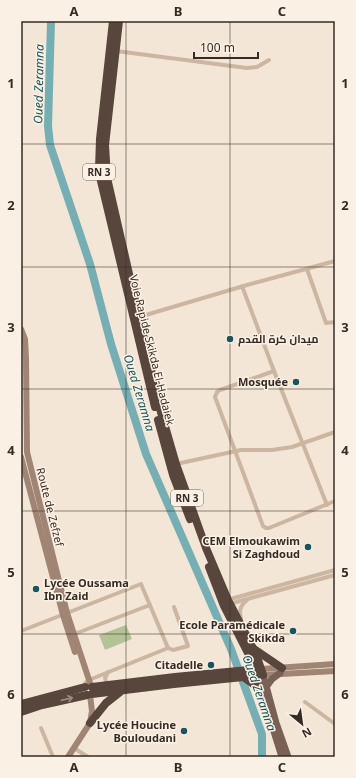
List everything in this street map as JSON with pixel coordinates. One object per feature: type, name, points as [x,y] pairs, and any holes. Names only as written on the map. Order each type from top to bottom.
[{"type":"highway","name":"Voie Rapide Skikda El-Hadaiek","points":[[113,21],[100,139],[99,169],[101,181],[160,409],[176,464],[226,603],[242,625],[259,673]]},
{"type":"highway","name":"Voie Rapide Skikda El-Hadaiek","points":[[119,21],[105,145],[106,178],[136,318],[173,475],[226,603],[250,650]]},
{"type":"highway","points":[[245,674],[250,650],[281,671]]},
{"type":"highway","points":[[22,702],[89,688],[175,677],[259,673]]},
{"type":"highway","points":[[245,674],[263,688]]},
{"type":"highway","points":[[21,712],[89,688],[124,690],[230,675]]},
{"type":"highway","points":[[90,723],[106,703],[124,690]]},
{"type":"main road","name":"Route de Zefzef","points":[[21,329],[25,339],[26,353],[24,450],[65,614]]},
{"type":"main road","name":"Route de Zefzef","points":[[21,457],[65,614],[89,688],[92,711],[90,723]]},
{"type":"main road","points":[[259,673],[335,664]]},
{"type":"main road","points":[[263,688],[281,671],[335,671]]},
{"type":"main road","name":"RN 3","points":[[259,673],[282,757]]},
{"type":"main road","name":"RN 3","points":[[263,688],[288,757]]},
{"type":"main road","points":[[68,757],[90,723]]},
{"type":"street","points":[[116,51],[246,68],[257,67],[269,60]]},
{"type":"street","points":[[136,318],[242,286],[335,261]]},
{"type":"street","points":[[307,269],[326,323],[335,322]]},
{"type":"street","points":[[242,286],[327,505]]},
{"type":"street","points":[[274,371],[220,390],[216,394],[216,399],[263,526],[270,528],[335,501]]},
{"type":"street","points":[[176,464],[236,451],[252,449],[279,449],[303,444],[335,432]]},
{"type":"street","points":[[226,603],[335,570]]},
{"type":"street","points":[[226,603],[248,599],[335,576]]},
{"type":"street","points":[[21,630],[141,584],[168,648]]},
{"type":"street","points":[[242,625],[239,612],[240,607],[248,599]]},
{"type":"street","points":[[72,636],[150,605]]},
{"type":"street","points":[[89,688],[108,672],[168,648],[173,650],[188,646],[174,607]]},
{"type":"street","points":[[108,672],[105,678],[106,682],[110,685]]},
{"type":"street","points":[[305,702],[335,724]]},
{"type":"street","points":[[41,728],[53,757]]},
{"type":"street","points":[[74,748],[88,757]]},
{"type":"green space","points":[[126,625],[132,639],[105,650],[99,635]]},
{"type":"waterway","name":"Oued Zeramna","points":[[51,21],[48,126],[50,145],[90,264],[111,344],[146,454],[231,649],[262,734],[262,757]]},
{"type":"place","name":"ميدان كرة القدم","points":[[230,339]]},
{"type":"place","name":"Mosquée","points":[[296,382]]},
{"type":"place","name":"CEM Elmoukawim Si Zaghdoud","points":[[308,547]]},
{"type":"place","name":"Lycée Oussama Ibn Zaid","points":[[36,589]]},
{"type":"place","name":"Ecole Paramédicale Skikda","points":[[293,631]]},
{"type":"place","name":"Citadelle","points":[[211,665]]},
{"type":"place","name":"Lycée Houcine Bouloudani","points":[[184,731]]}]
